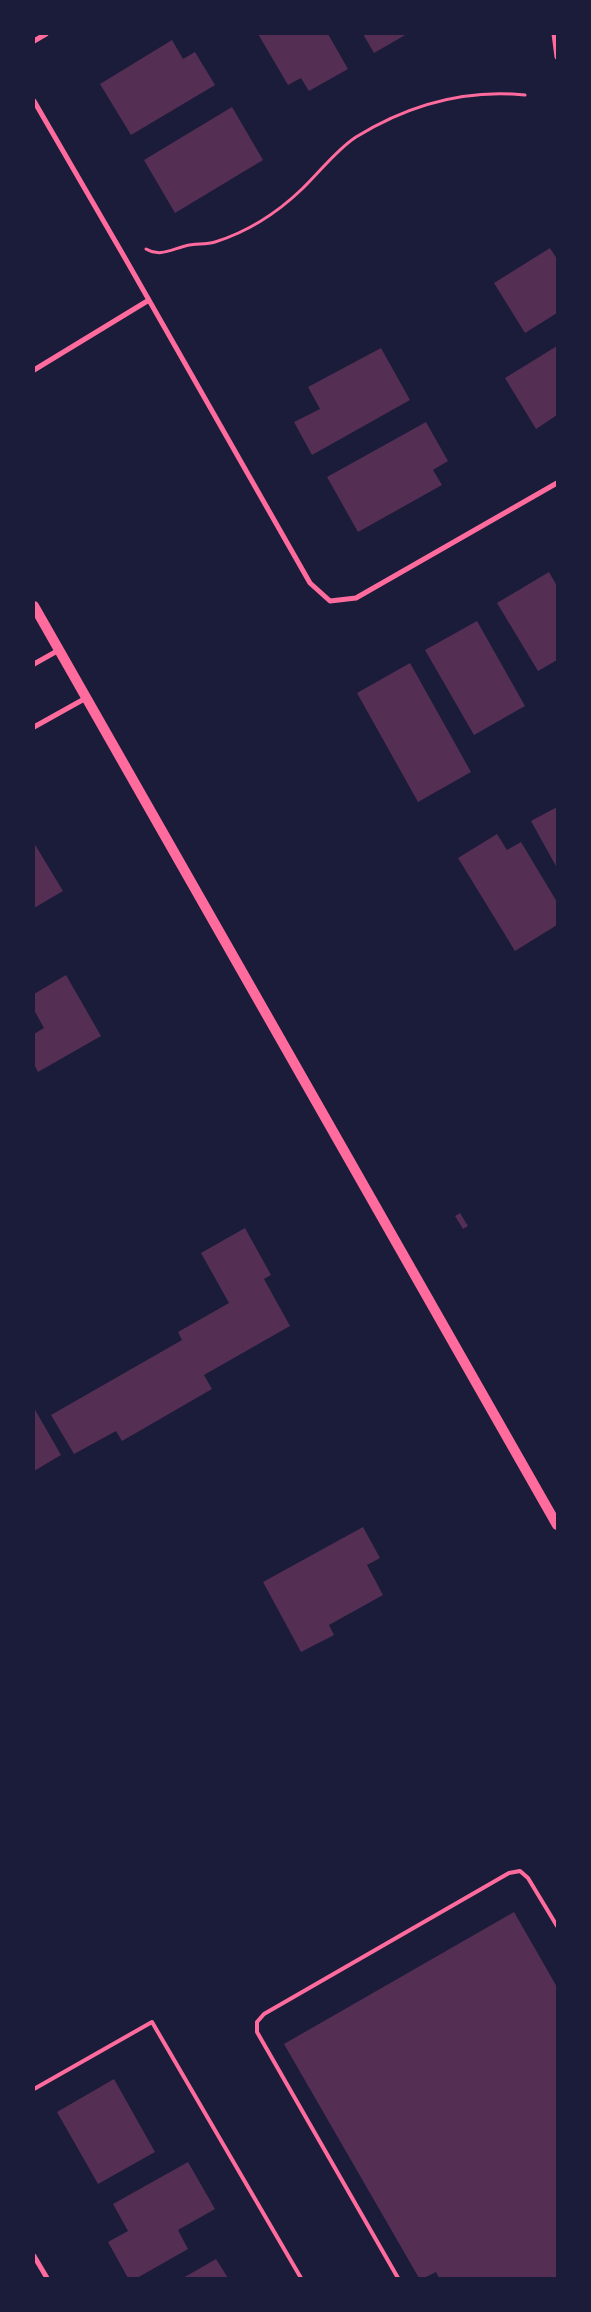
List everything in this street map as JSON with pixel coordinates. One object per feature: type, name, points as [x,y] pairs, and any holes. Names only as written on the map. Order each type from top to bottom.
[{"type":"main road","points":[[34,606],[557,1525]]},
{"type":"street","points":[[34,41],[46,34]]},
{"type":"street","points":[[554,34],[557,57]]},
{"type":"street","points":[[34,101],[150,300],[310,584],[330,601],[356,598],[557,483]]},
{"type":"street","points":[[34,370],[150,300]]},
{"type":"street","points":[[34,664],[59,650]]},
{"type":"street","points":[[34,727],[86,698]]},
{"type":"street","points":[[34,2256],[47,2278]]},
{"type":"lane","points":[[398,2278],[257,2032],[257,2022],[264,2014],[509,1873],[520,1872],[528,1878],[557,1926]]},
{"type":"lane","points":[[34,2089],[152,2022],[301,2278]]},
{"type":"path","points":[[145,248],[154,253],[163,253],[184,246],[212,242],[249,226],[289,202],[355,138],[396,115],[449,97],[500,92],[525,95]]},
{"type":"building","points":[[258,34],[328,34],[348,69],[309,91],[301,78],[288,85]]},
{"type":"building","points":[[363,34],[407,34],[374,53]]},
{"type":"building","points":[[172,40],[183,59],[195,52],[215,85],[131,135],[100,84]]},
{"type":"building","points":[[232,107],[263,160],[175,213],[144,160]]},
{"type":"building","points":[[550,248],[557,259],[557,313],[525,333],[494,283]]},
{"type":"building","points":[[557,346],[557,415],[536,429],[505,378]]},
{"type":"building","points":[[381,348],[410,400],[312,455],[294,422],[320,409],[308,387]]},
{"type":"building","points":[[426,422],[448,461],[433,470],[442,485],[358,532],[327,477]]},
{"type":"building","points":[[549,572],[557,586],[557,660],[538,671],[497,603]]},
{"type":"building","points":[[477,621],[525,706],[474,735],[425,650]]},
{"type":"building","points":[[410,663],[471,772],[418,802],[357,693]]},
{"type":"building","points":[[557,807],[557,868],[531,821]]},
{"type":"building","points":[[497,834],[507,850],[521,842],[557,902],[557,925],[515,951],[458,858]]},
{"type":"building","points":[[34,843],[63,891],[34,908]]},
{"type":"building","points":[[66,975],[101,1036],[38,1072],[34,1064],[34,1034],[44,1028],[34,1010],[34,994]]},
{"type":"building","points":[[460,1213],[468,1226],[463,1229],[455,1216]]},
{"type":"building","points":[[245,1228],[271,1275],[264,1279],[290,1326],[204,1375],[212,1389],[122,1441],[116,1431],[74,1454],[51,1415],[182,1340],[178,1332],[229,1303],[201,1253]]},
{"type":"building","points":[[34,1408],[61,1455],[34,1471]]},
{"type":"building","points":[[363,1527],[380,1558],[367,1565],[383,1595],[329,1625],[334,1635],[301,1652],[263,1582]]},
{"type":"building","points":[[514,1912],[557,1987],[557,2278],[439,2278],[436,2272],[424,2278],[419,2278],[284,2044]]},
{"type":"building","points":[[114,2079],[155,2152],[98,2184],[57,2112]]},
{"type":"building","points":[[188,2162],[215,2209],[178,2230],[188,2249],[137,2278],[128,2278],[108,2242],[128,2231],[113,2204]]},
{"type":"building","points":[[216,2259],[228,2278],[183,2278]]}]
